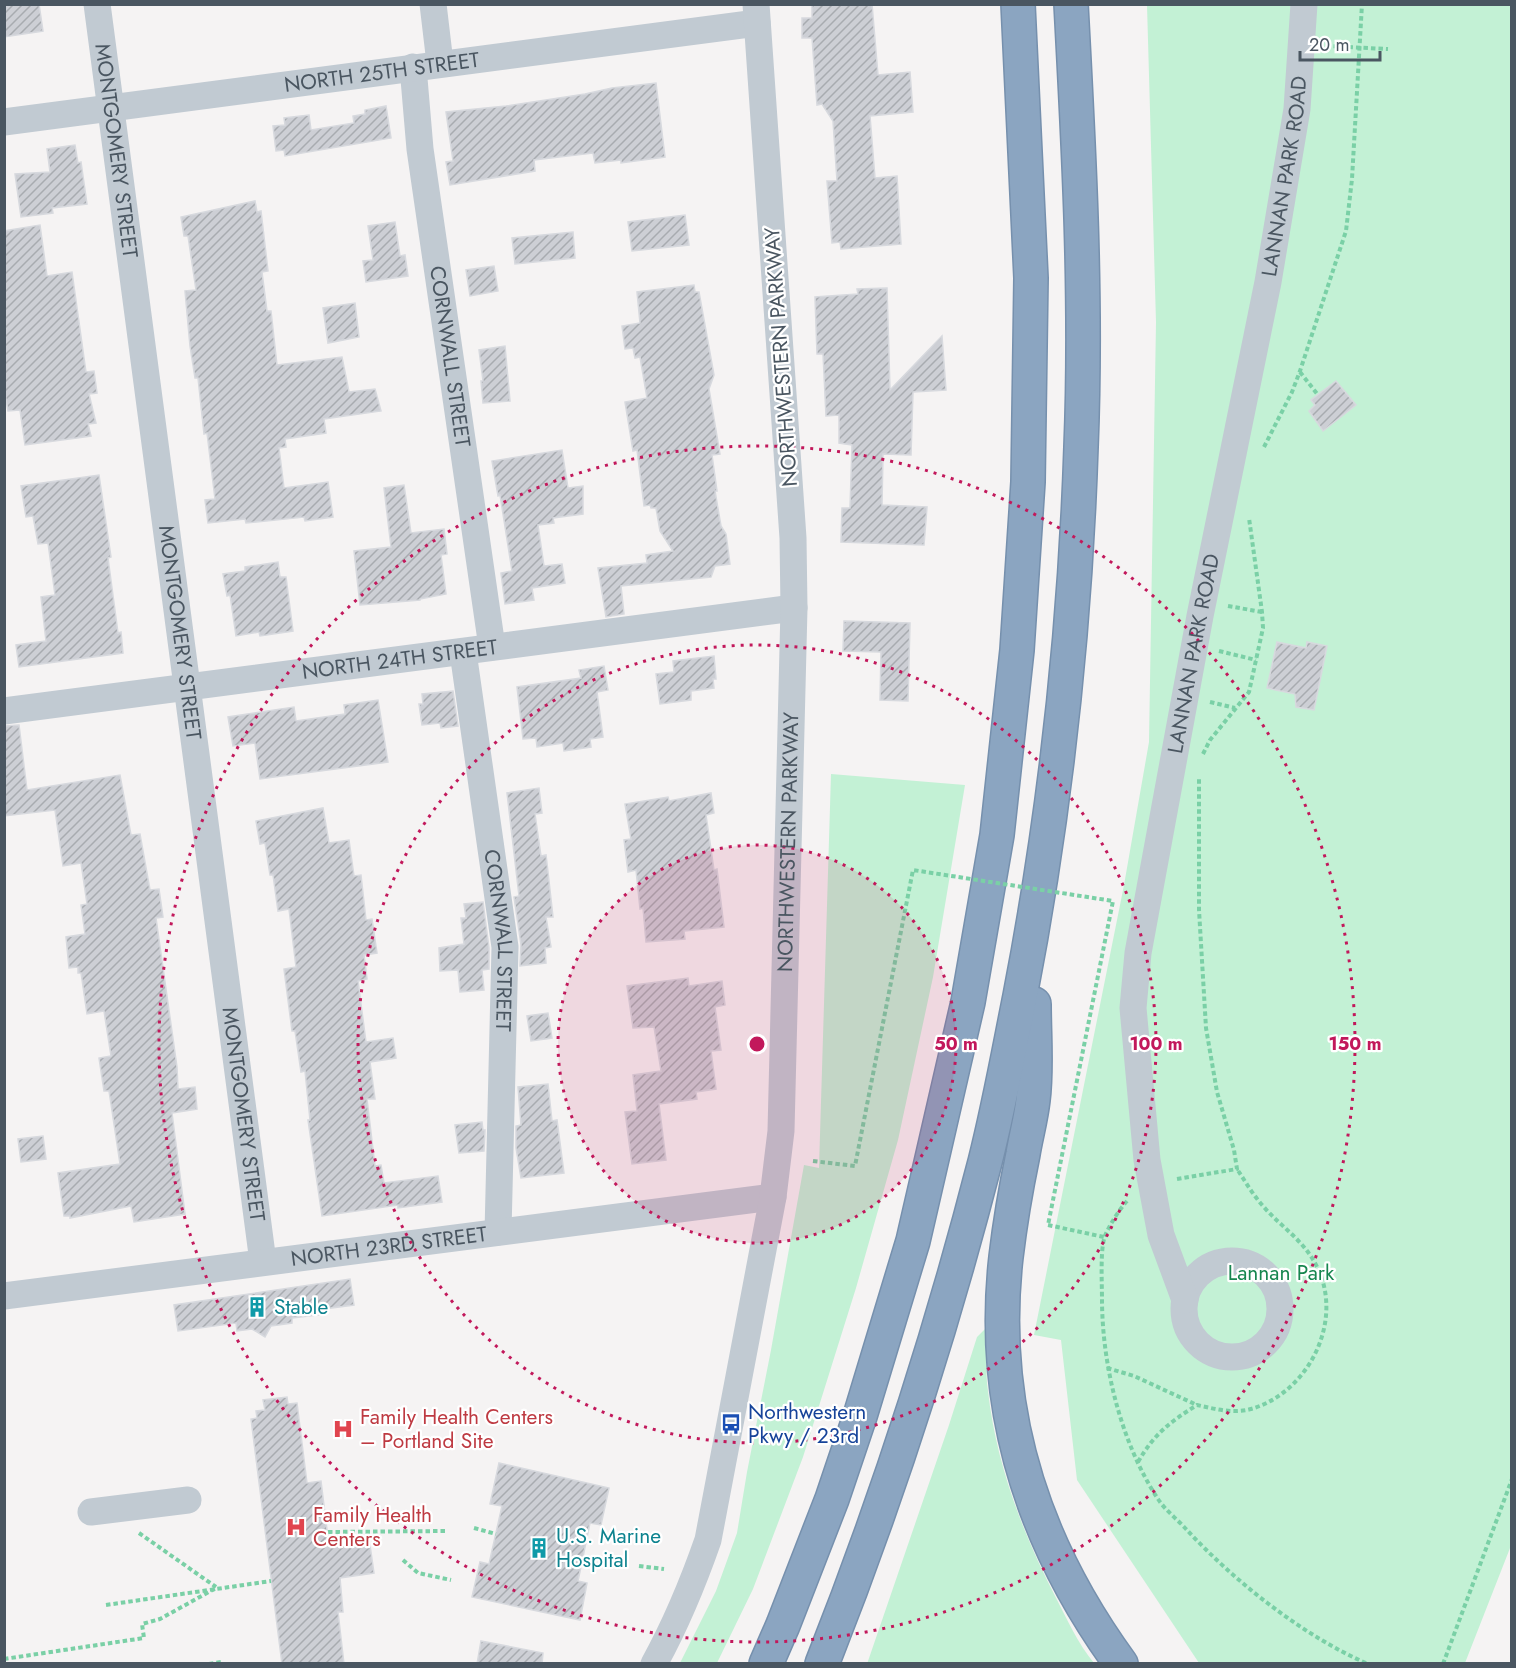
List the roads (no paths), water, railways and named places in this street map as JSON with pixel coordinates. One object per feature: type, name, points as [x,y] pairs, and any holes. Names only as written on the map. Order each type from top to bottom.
[{"type":"highway","points":[[766,1664],[832,1499],[913,1242],[968,1002],[997,835],[1017,650],[1028,482],[1031,278],[1018,4]]},
{"type":"highway","points":[[822,1664],[904,1438],[933,1346],[985,1160],[1034,924],[1055,783],[1066,687],[1082,446],[1082,225],[1071,4]]},
{"type":"highway","points":[[1034,924],[1033,1100],[1015,1194],[1003,1298],[1003,1347],[1008,1396],[1020,1462],[1043,1528],[1076,1595],[1121,1664]]},
{"type":"street","name":"MONTGOMERY STREET","points":[[97,4],[263,1262]]},
{"type":"street","points":[[433,4],[440,63]]},
{"type":"street","name":"LANNAN PARK ROAD","points":[[1185,1300],[1161,1235],[1147,1160],[1133,1008],[1138,953],[1194,645],[1268,282],[1297,110],[1304,4]]},
{"type":"street","name":"NORTH 25TH STREET","points":[[4,122],[413,67],[757,14]]},
{"type":"street","name":"NORTHWESTERN PARKWAY","points":[[654,1664],[674,1629],[693,1586],[708,1540],[773,1197],[781,1131],[794,608],[793,538],[757,14]]},
{"type":"street","name":"CORNWALL STREET","points":[[413,67],[420,149],[492,647]]},
{"type":"street","name":"NORTH 24TH STREET","points":[[4,711],[794,608]]},
{"type":"street","name":"CORNWALL STREET","points":[[464,652],[505,947],[498,1232]]},
{"type":"street","name":"NORTH 23RD STREET","points":[[4,1296],[773,1197]]},
{"type":"street","points":[[99,1511],[188,1500]]},
{"type":"place","name":"Stable","points":[[257,1307]]},
{"type":"place","name":"Northwestern Pkwy / 23rd","points":[[731,1424]]},
{"type":"place","name":"Family Health Centers – Portland Site","points":[[343,1429]]},
{"type":"place","name":"Family Health Centers","points":[[296,1527]]},
{"type":"place","name":"U.S. Marine Hospital","points":[[539,1548]]},
{"type":"park label","name":"Lannan Park","points":[[1281,1273]]}]
